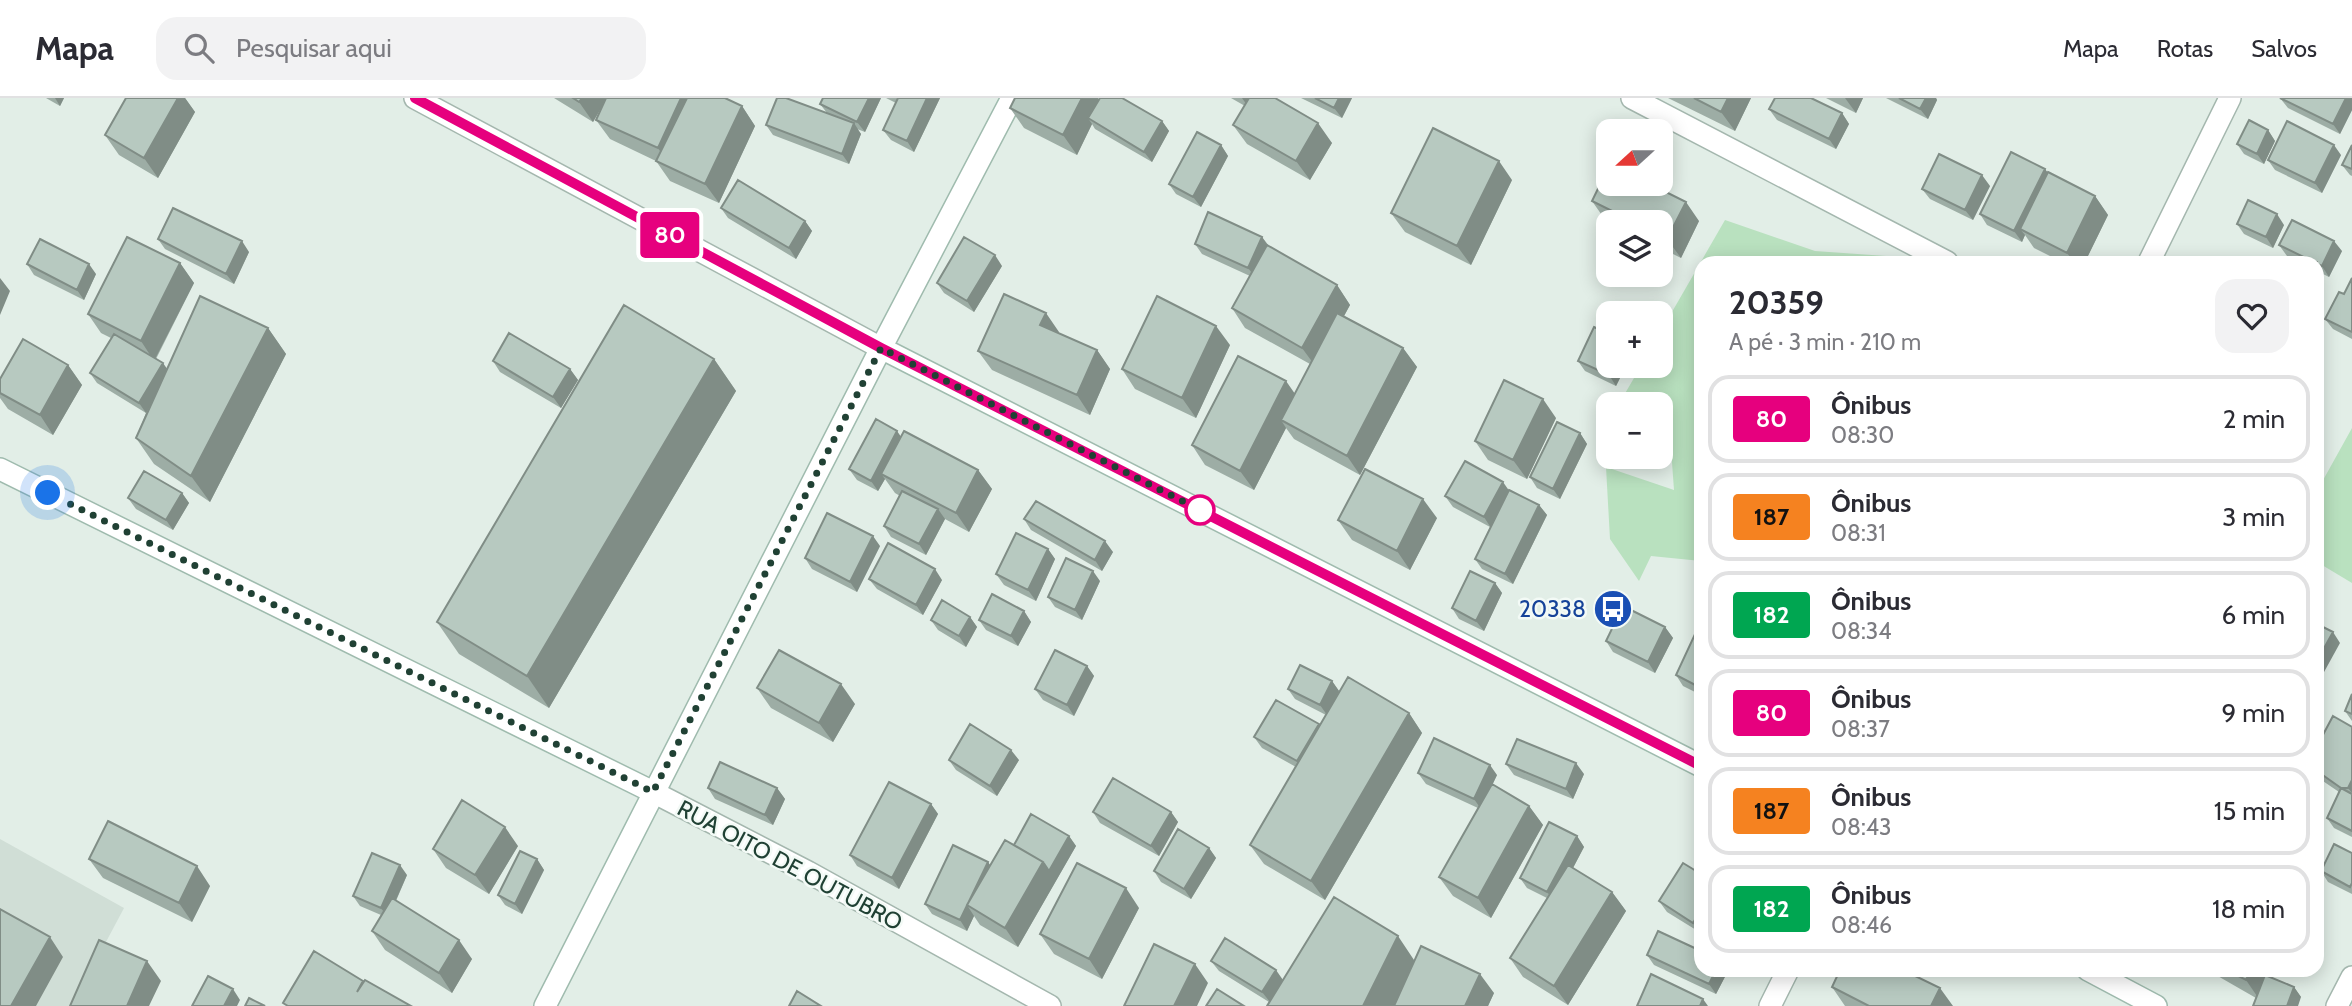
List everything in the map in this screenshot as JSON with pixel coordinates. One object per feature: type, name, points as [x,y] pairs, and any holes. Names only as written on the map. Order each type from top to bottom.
[{"type":"street","points":[[415,98],[881,348],[1694,762]]},
{"type":"street","points":[[545,1006],[881,348],[1012,98]]},
{"type":"street","points":[[1632,98],[1935,256]]},
{"type":"street","points":[[2152,256],[2230,98]]},
{"type":"street","name":"RUA OITO DE OUTUBRO","points":[[0,469],[653,792],[808,872],[1050,1006]]},
{"type":"street","points":[[1770,1006],[1784,977]]},
{"type":"street","points":[[2101,977],[2156,1006]]},
{"type":"street","points":[[2337,1006],[2352,977]]},
{"type":"shaded area","points":[[0,839],[124,908],[72,1006],[0,1006]]},
{"type":"green space","points":[[1725,220],[1815,251],[1886,256],[1704,256]]},
{"type":"green space","points":[[1694,274],[1694,560],[1651,556],[1639,581],[1610,539],[1606,469],[1674,490],[1673,392],[1626,392],[1634,378],[1673,378],[1673,310]]},
{"type":"green space","points":[[2352,428],[2352,583],[2324,566],[2324,478]]},
{"type":"building","points":[[126,98],[178,98],[144,158],[105,135]]},
{"type":"building","points":[[606,98],[681,98],[658,148],[596,120]]},
{"type":"building","points":[[687,98],[725,98],[742,106],[705,184],[656,161]]},
{"type":"building","points":[[777,98],[786,98],[854,123],[842,154],[766,125]]},
{"type":"building","points":[[823,98],[869,98],[857,122],[820,104]]},
{"type":"building","points":[[898,98],[927,98],[907,141],[883,130]]},
{"type":"building","points":[[1015,98],[1082,98],[1063,135],[1010,108]]},
{"type":"building","points":[[1100,98],[1122,98],[1162,121],[1144,152],[1088,118]]},
{"type":"building","points":[[1249,98],[1275,98],[1318,123],[1296,161],[1233,125]]},
{"type":"building","points":[[1315,98],[1339,98],[1334,108]]},
{"type":"building","points":[[1694,98],[1728,98],[1721,112]]},
{"type":"building","points":[[1775,98],[1811,98],[1842,113],[1829,139],[1769,109]]},
{"type":"building","points":[[1899,98],[1926,98],[1920,109]]},
{"type":"building","points":[[2280,98],[2346,98],[2333,124]]},
{"type":"building","points":[[2249,120],[2268,130],[2257,154],[2237,144]]},
{"type":"building","points":[[2287,121],[2334,145],[2315,183],[2268,160]]},
{"type":"building","points":[[1433,128],[1499,161],[1457,246],[1391,213]]},
{"type":"building","points":[[1197,132],[1221,145],[1193,197],[1169,184]]},
{"type":"building","points":[[2352,145],[2352,169],[2342,165]]},
{"type":"building","points":[[2011,152],[2045,169],[2014,231],[1980,214]]},
{"type":"building","points":[[1939,154],[1982,175],[1965,210],[1922,189]]},
{"type":"building","points":[[2048,172],[2095,196],[2067,253],[2020,229]]},
{"type":"building","points":[[738,180],[805,221],[789,248],[721,208]]},
{"type":"building","points":[[1596,193],[1596,196],[1673,196],[1686,202],[1673,227],[1673,210],[1610,210],[1592,201]]},
{"type":"building","points":[[2248,200],[2277,214],[2266,237],[2237,224]]},
{"type":"building","points":[[173,208],[242,241],[226,274],[158,239]]},
{"type":"building","points":[[1208,212],[1262,237],[1248,268],[1195,244]]},
{"type":"building","points":[[2292,220],[2334,241],[2324,262],[2324,256],[2302,256],[2279,245]]},
{"type":"building","points":[[127,237],[180,263],[141,341],[88,314]]},
{"type":"building","points":[[964,237],[995,255],[967,301],[937,283]]},
{"type":"building","points":[[40,239],[89,264],[77,290],[27,264]]},
{"type":"building","points":[[1267,245],[1337,285],[1302,348],[1232,308]]},
{"type":"building","points":[[2352,278],[2352,332],[2325,319],[2339,292],[2344,294]]},
{"type":"building","points":[[1004,294],[1046,313],[1040,325],[1097,350],[1077,395],[978,351]]},
{"type":"building","points":[[200,296],[268,328],[191,476],[136,438]]},
{"type":"building","points":[[1157,296],[1216,326],[1182,398],[1122,369]]},
{"type":"building","points":[[624,305],[714,359],[527,676],[437,622]]},
{"type":"building","points":[[1337,313],[1403,348],[1347,456],[1281,420]]},
{"type":"building","points":[[1594,327],[1596,328],[1596,369],[1578,361]]},
{"type":"building","points":[[509,333],[570,369],[553,397],[493,361]]},
{"type":"building","points":[[114,334],[163,363],[139,403],[90,373]]},
{"type":"building","points":[[23,339],[68,365],[40,415],[0,393],[0,379]]},
{"type":"building","points":[[1238,356],[1286,381],[1240,471],[1192,445]]},
{"type":"building","points":[[1504,380],[1543,399],[1513,460],[1475,441]]},
{"type":"building","points":[[876,419],[897,431],[871,481],[849,469]]},
{"type":"building","points":[[1557,422],[1580,433],[1553,489],[1530,477]]},
{"type":"building","points":[[904,431],[978,470],[956,513],[881,474]]},
{"type":"building","points":[[1465,461],[1503,482],[1484,517],[1445,496]]},
{"type":"building","points":[[1365,469],[1423,499],[1397,551],[1338,520]]},
{"type":"building","points":[[144,471],[182,493],[166,520],[128,498]]},
{"type":"building","points":[[1509,490],[1539,505],[1505,574],[1475,559]]},
{"type":"building","points":[[902,491],[938,509],[919,544],[884,526]]},
{"type":"building","points":[[1036,501],[1105,541],[1095,560],[1024,519]]},
{"type":"building","points":[[827,513],[873,536],[850,582],[805,558]]},
{"type":"building","points":[[1016,533],[1048,549],[1028,590],[996,574]]},
{"type":"building","points":[[888,543],[935,569],[916,605],[869,579]]},
{"type":"building","points":[[1066,558],[1093,571],[1075,610],[1048,597]]},
{"type":"building","points":[[1470,571],[1495,583],[1476,621],[1452,608]]},
{"type":"building","points":[[992,594],[1024,611],[1011,636],[979,620]]},
{"type":"building","points":[[942,600],[970,617],[959,636],[931,620]]},
{"type":"building","points":[[1623,606],[1665,627],[1648,662],[1606,641]]},
{"type":"building","points":[[2324,628],[2333,632],[2324,648]]},
{"type":"building","points":[[1694,636],[1694,684],[1676,675]]},
{"type":"building","points":[[779,650],[841,684],[819,723],[757,688]]},
{"type":"building","points":[[1055,650],[1087,666],[1067,705],[1035,689]]},
{"type":"building","points":[[1300,665],[1332,681],[1320,705],[1288,689]]},
{"type":"building","points":[[1348,677],[1409,713],[1311,881],[1250,845]]},
{"type":"building","points":[[2352,694],[2352,714],[2345,711]]},
{"type":"building","points":[[1276,700],[1319,724],[1297,761],[1254,737]]},
{"type":"building","points":[[2333,716],[2352,727],[2352,780],[2348,788],[2341,788],[2324,776],[2324,733]]},
{"type":"building","points":[[970,724],[1011,750],[990,786],[949,760]]},
{"type":"building","points":[[1434,738],[1490,765],[1474,799],[1418,773]]},
{"type":"building","points":[[1517,739],[1576,763],[1566,789],[1506,764]]},
{"type":"building","points":[[720,762],[777,788],[765,815],[708,788]]},
{"type":"building","points":[[1113,778],[1171,812],[1151,846],[1093,812]]},
{"type":"building","points":[[889,782],[931,804],[892,878],[850,855]]},
{"type":"building","points":[[1492,784],[1529,806],[1478,898],[1439,877]]},
{"type":"building","points":[[2341,788],[2352,794],[2352,831],[2327,818]]},
{"type":"building","points":[[462,800],[505,827],[475,875],[433,849]]},
{"type":"building","points":[[1031,814],[1069,836],[1049,871],[1043,862],[1014,845]]},
{"type":"building","points":[[108,821],[197,866],[179,903],[89,859]]},
{"type":"building","points":[[1549,822],[1577,836],[1547,892],[1520,878]]},
{"type":"building","points":[[1178,829],[1209,848],[1184,889],[1154,871]]},
{"type":"building","points":[[1005,840],[1043,862],[1005,928],[967,905]]},
{"type":"building","points":[[2334,844],[2352,853],[2350,887],[2324,873],[2324,865]]},
{"type":"building","points":[[953,845],[988,862],[960,920],[925,904]]},
{"type":"building","points":[[520,851],[537,859],[515,904],[498,895]]},
{"type":"building","points":[[372,853],[400,865],[381,908],[353,896]]},
{"type":"building","points":[[1077,863],[1126,888],[1089,959],[1040,934]]},
{"type":"building","points":[[1683,863],[1694,870],[1693,923],[1659,901]]},
{"type":"building","points":[[1568,865],[1612,892],[1554,986],[1510,958]]},
{"type":"building","points":[[1334,897],[1398,936],[1363,1006],[1267,1006]]},
{"type":"building","points":[[392,898],[459,940],[439,973],[372,931]]},
{"type":"building","points":[[0,909],[50,937],[11,1006],[0,1006]]},
{"type":"building","points":[[1658,931],[1694,948],[1694,977],[1647,955]]},
{"type":"building","points":[[1225,938],[1276,970],[1262,992],[1211,961]]},
{"type":"building","points":[[99,940],[147,961],[127,1006],[70,1006]]},
{"type":"building","points":[[1154,944],[1195,964],[1174,1006],[1124,1006]]},
{"type":"building","points":[[1421,946],[1480,974],[1465,1006],[1394,1006]]},
{"type":"building","points":[[314,951],[363,981],[357,992],[365,980],[411,1006],[288,1006],[283,1003]]},
{"type":"building","points":[[1651,974],[1703,999],[1700,1006],[1637,1006]]},
{"type":"building","points":[[208,976],[233,989],[224,1006],[192,1006]]},
{"type":"building","points":[[1694,977],[1712,977],[1709,984]]},
{"type":"building","points":[[1837,977],[1917,977],[1940,988],[1931,1006],[1869,1006],[1832,987]]},
{"type":"building","points":[[2264,977],[2294,987],[2287,1006],[2253,1006]]},
{"type":"building","points":[[1217,989],[1244,1006],[1206,1006]]},
{"type":"building","points":[[797,991],[821,1006],[789,1006]]},
{"type":"building","points":[[249,998],[265,1006],[245,1006]]},
{"type":"bus line","name":"80","points":[[415,98],[881,348],[1694,762]]},
{"type":"place","name":"20338","points":[[1613,609]]},
{"type":"route","points":[[48,493],[653,792],[881,348],[1204,512],[1200,510]]}]
